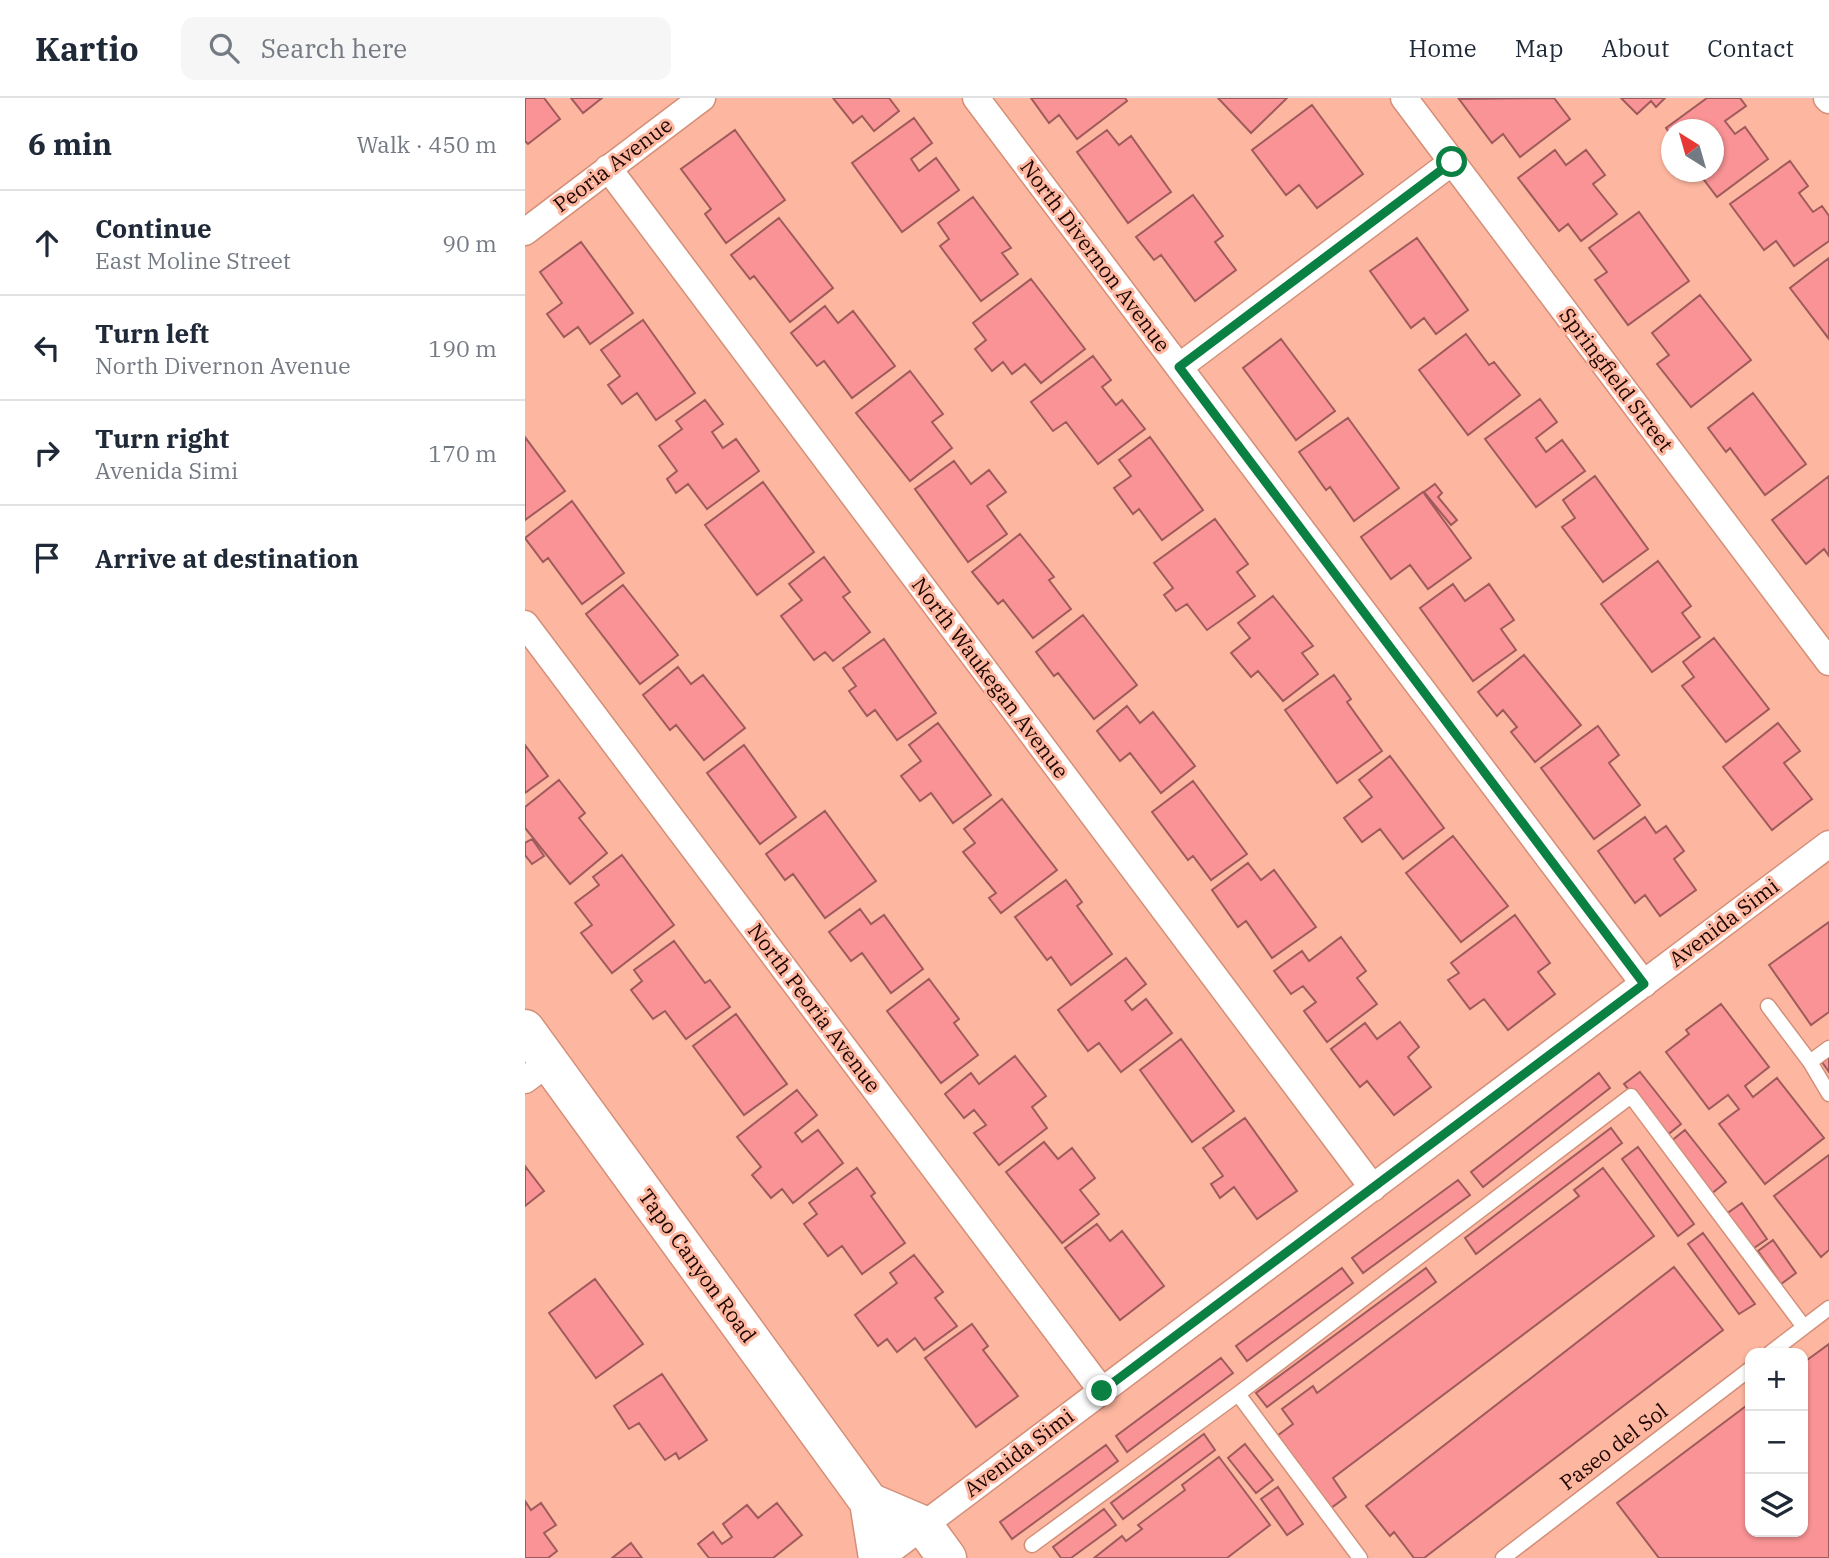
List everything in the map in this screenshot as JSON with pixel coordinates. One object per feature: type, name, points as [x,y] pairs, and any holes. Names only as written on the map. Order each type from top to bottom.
[{"type":"main road","name":"Tapo Canyon Road","points":[[525,1029],[537,1071],[869,1502],[879,1558]]},
{"type":"main road","points":[[869,1502],[923,1525],[947,1558]]},
{"type":"street","name":"Peoria Avenue","points":[[525,232],[702,98]]},
{"type":"street","name":"North Divernon Avenue","points":[[977,98],[1644,984]]},
{"type":"street","name":"Springfield Street","points":[[1404,98],[1829,662]]},
{"type":"street","points":[[1179,367],[1452,162]]},
{"type":"street","name":"North Waukegan Avenue","points":[[608,169],[1373,1188]]},
{"type":"street","name":"North Peoria Avenue","points":[[525,624],[1102,1391]]},
{"type":"street","name":"Avenida Simi","points":[[879,1558],[1829,844]]},
{"type":"lane","points":[[1768,1006],[1810,1062],[1829,1094]]},
{"type":"lane","points":[[1810,1062],[1829,1048]]},
{"type":"lane","points":[[1032,1545],[1238,1394],[1631,1096],[1804,1327]]},
{"type":"lane","points":[[1777,1348],[1829,1308]]},
{"type":"lane","name":"Paseo del Sol","points":[[1503,1558],[1745,1373]]},
{"type":"lane","points":[[1238,1394],[1360,1558]]},
{"type":"building","points":[[525,98],[544,98],[560,119],[528,144],[525,141]]},
{"type":"building","points":[[571,98],[602,98],[583,113]]},
{"type":"building","points":[[833,98],[889,98],[899,111],[874,131],[862,116],[853,123]]},
{"type":"building","points":[[1031,98],[1125,98],[1127,101],[1077,139],[1059,115],[1049,123]]},
{"type":"building","points":[[1218,98],[1287,98],[1251,133]]},
{"type":"building","points":[[1554,98],[1570,119],[1520,157],[1503,134],[1492,143],[1459,99]]},
{"type":"building","points":[[1621,98],[1665,98],[1656,107],[1651,101],[1637,114]]},
{"type":"building","points":[[1707,98],[1740,98],[1746,106],[1725,121],[1735,134],[1745,127],[1768,159],[1717,197],[1706,182],[1724,182],[1724,119],[1678,119]]},
{"type":"building","points":[[1312,105],[1363,174],[1317,208],[1299,185],[1286,195],[1252,150]]},
{"type":"building","points":[[914,118],[932,143],[911,159],[919,171],[936,158],[959,190],[902,232],[852,163]]},
{"type":"building","points":[[735,130],[785,200],[726,243],[705,214],[711,209],[681,169]]},
{"type":"building","points":[[1107,130],[1119,145],[1131,136],[1171,192],[1128,223],[1077,152]]},
{"type":"building","points":[[1555,150],[1566,165],[1586,150],[1605,175],[1593,184],[1617,214],[1581,241],[1568,224],[1559,231],[1518,178]]},
{"type":"building","points":[[1790,161],[1808,186],[1799,193],[1813,212],[1822,206],[1829,216],[1829,241],[1794,266],[1776,241],[1764,250],[1730,204]]},
{"type":"building","points":[[1193,195],[1223,236],[1215,242],[1236,270],[1195,301],[1161,255],[1154,260],[1136,237]]},
{"type":"building","points":[[973,197],[1011,248],[1002,253],[1018,274],[981,301],[940,246],[949,239],[938,223]]},
{"type":"building","points":[[1639,212],[1689,281],[1628,325],[1595,280],[1607,272],[1589,248]]},
{"type":"building","points":[[779,218],[833,288],[790,322],[754,276],[750,279],[731,255]]},
{"type":"building","points":[[1417,238],[1468,310],[1436,334],[1424,318],[1411,328],[1370,271]]},
{"type":"building","points":[[581,242],[633,313],[590,344],[578,327],[564,337],[547,314],[562,303],[540,272]]},
{"type":"building","points":[[1829,258],[1829,339],[1790,288]]},
{"type":"building","points":[[1031,279],[1085,349],[1041,383],[1025,364],[1012,374],[1003,362],[992,371],[975,349],[986,340],[973,323]]},
{"type":"building","points":[[1700,295],[1751,360],[1691,407],[1657,364],[1669,355],[1652,333]]},
{"type":"building","points":[[825,306],[838,323],[853,311],[895,366],[852,398],[824,361],[817,366],[791,333]]},
{"type":"building","points":[[643,320],[695,393],[656,420],[637,393],[622,404],[608,385],[620,376],[601,350]]},
{"type":"building","points":[[1466,334],[1489,365],[1494,362],[1520,395],[1468,435],[1419,370]]},
{"type":"building","points":[[1281,339],[1335,411],[1296,440],[1243,368]]},
{"type":"building","points":[[1093,356],[1111,380],[1102,387],[1116,405],[1122,400],[1145,429],[1098,464],[1066,422],[1053,431],[1031,402]]},
{"type":"building","points":[[910,371],[943,414],[932,422],[952,448],[910,481],[856,413]]},
{"type":"building","points":[[1753,393],[1806,464],[1765,495],[1730,448],[1726,452],[1708,428]]},
{"type":"building","points":[[1540,399],[1557,422],[1536,438],[1546,452],[1562,440],[1585,471],[1536,507],[1485,439]]},
{"type":"building","points":[[705,400],[723,424],[712,432],[723,448],[736,439],[759,471],[707,509],[688,484],[676,493],[667,479],[677,471],[659,446],[682,429],[676,421]]},
{"type":"building","points":[[1348,418],[1399,488],[1354,521],[1330,487],[1326,490],[1299,452]]},
{"type":"building","points":[[525,437],[565,491],[525,520]]},
{"type":"building","points":[[1150,437],[1203,510],[1162,540],[1139,509],[1133,514],[1114,488],[1131,476],[1119,460]]},
{"type":"building","points":[[954,461],[971,484],[989,470],[1006,492],[987,506],[1007,534],[968,562],[915,489]]},
{"type":"building","points":[[1595,476],[1648,549],[1603,582],[1562,527],[1575,518],[1563,500]]},
{"type":"building","points":[[1829,476],[1829,556],[1824,549],[1806,564],[1772,520]]},
{"type":"building","points":[[763,482],[814,552],[757,595],[705,525]]},
{"type":"building","points":[[1435,484],[1442,493],[1438,497],[1457,520],[1451,525],[1424,492]]},
{"type":"building","points":[[1423,492],[1471,558],[1428,589],[1410,565],[1391,579],[1361,537]]},
{"type":"building","points":[[572,501],[624,573],[582,604],[548,558],[543,562],[525,538]]},
{"type":"building","points":[[1215,519],[1248,564],[1237,572],[1255,596],[1207,630],[1187,604],[1176,611],[1164,595],[1173,588],[1154,563]]},
{"type":"building","points":[[1020,534],[1054,577],[1049,580],[1071,609],[1033,638],[1003,600],[998,604],[972,572]]},
{"type":"building","points":[[824,557],[850,592],[843,597],[870,632],[833,661],[825,652],[814,660],[781,616],[802,600],[789,584]]},
{"type":"building","points":[[1658,561],[1691,606],[1682,613],[1700,637],[1652,672],[1601,604]]},
{"type":"building","points":[[1453,584],[1465,601],[1489,584],[1514,620],[1501,629],[1516,650],[1473,681],[1420,608]]},
{"type":"building","points":[[623,585],[678,655],[640,684],[586,614]]},
{"type":"building","points":[[1273,596],[1313,646],[1302,653],[1318,674],[1283,701],[1258,671],[1251,677],[1231,653],[1250,638],[1238,623]]},
{"type":"building","points":[[1083,615],[1137,685],[1094,719],[1058,673],[1054,676],[1036,652]]},
{"type":"building","points":[[1714,638],[1769,709],[1726,742],[1682,686],[1694,677],[1683,662]]},
{"type":"building","points":[[884,639],[936,713],[897,740],[875,710],[867,716],[849,691],[856,686],[843,668]]},
{"type":"building","points":[[1524,655],[1581,725],[1535,762],[1511,732],[1517,727],[1503,710],[1497,716],[1478,692]]},
{"type":"building","points":[[678,667],[691,684],[703,675],[745,728],[704,760],[676,725],[670,730],[643,695]]},
{"type":"building","points":[[1334,675],[1351,699],[1347,702],[1382,751],[1337,783],[1285,710]]},
{"type":"building","points":[[1127,706],[1140,723],[1153,712],[1195,766],[1161,793],[1130,753],[1120,761],[1097,731]]},
{"type":"building","points":[[938,723],[991,795],[953,823],[931,793],[920,801],[901,776],[921,761],[909,745]]},
{"type":"building","points":[[1778,723],[1800,751],[1784,763],[1812,799],[1772,830],[1723,767]]},
{"type":"building","points":[[1598,726],[1619,755],[1609,763],[1640,805],[1594,839],[1541,768]]},
{"type":"building","points":[[525,745],[548,776],[525,793]]},
{"type":"building","points":[[744,745],[796,817],[760,844],[707,773]]},
{"type":"building","points":[[1390,756],[1444,828],[1403,859],[1380,829],[1362,842],[1344,818],[1372,797],[1359,780]]},
{"type":"building","points":[[559,780],[585,813],[579,818],[607,853],[570,884],[525,828],[525,807]]},
{"type":"building","points":[[1193,781],[1247,854],[1211,880],[1193,856],[1188,860],[1152,812]]},
{"type":"building","points":[[1002,799],[1057,870],[1001,913],[989,898],[996,893],[963,852],[975,843],[964,829]]},
{"type":"building","points":[[825,811],[876,881],[825,918],[793,874],[785,880],[766,854]]},
{"type":"building","points":[[1645,817],[1656,833],[1666,826],[1684,851],[1674,859],[1696,890],[1660,916],[1645,895],[1635,903],[1598,851]]},
{"type":"building","points":[[1453,836],[1508,906],[1461,942],[1406,873]]},
{"type":"building","points":[[532,839],[544,856],[532,864],[525,855],[525,843]]},
{"type":"building","points":[[622,855],[674,925],[612,973],[581,933],[592,925],[575,903],[599,885],[593,877]]},
{"type":"building","points":[[1248,863],[1261,880],[1274,870],[1316,927],[1272,958],[1246,921],[1238,927],[1212,890]]},
{"type":"building","points":[[1066,880],[1082,902],[1077,906],[1112,954],[1071,985],[1051,957],[1047,960],[1015,917]]},
{"type":"building","points":[[860,909],[871,924],[884,915],[923,969],[891,993],[862,953],[851,961],[829,932]]},
{"type":"building","points":[[1515,915],[1550,963],[1538,972],[1555,994],[1508,1030],[1484,999],[1470,1009],[1448,980],[1459,973],[1451,963]]},
{"type":"building","points":[[1829,922],[1829,1012],[1811,1025],[1769,965]]},
{"type":"building","points":[[1341,937],[1366,971],[1357,978],[1377,1004],[1327,1042],[1304,1011],[1316,1002],[1303,986],[1291,994],[1274,971],[1302,951],[1309,961]]},
{"type":"building","points":[[674,941],[705,983],[710,980],[730,1007],[686,1039],[665,1011],[653,1019],[631,990],[642,981],[634,970]]},
{"type":"building","points":[[1126,958],[1146,984],[1125,1001],[1132,1010],[1146,999],[1172,1033],[1121,1072],[1099,1043],[1088,1051],[1058,1010]]},
{"type":"building","points":[[929,979],[959,1019],[954,1023],[978,1055],[941,1083],[887,1011]]},
{"type":"building","points":[[1721,1004],[1769,1067],[1745,1086],[1753,1097],[1777,1078],[1824,1138],[1765,1184],[1719,1124],[1739,1109],[1728,1095],[1709,1109],[1666,1052],[1689,1034],[1686,1030]]},
{"type":"building","points":[[736,1014],[787,1084],[744,1115],[693,1046]]},
{"type":"building","points":[[1400,1022],[1419,1047],[1408,1057],[1431,1087],[1394,1115],[1367,1081],[1360,1087],[1331,1049],[1365,1023],[1377,1039]]},
{"type":"building","points":[[1181,1039],[1234,1111],[1192,1142],[1140,1070]]},
{"type":"building","points":[[1015,1056],[1046,1096],[1032,1107],[1047,1128],[999,1165],[974,1133],[986,1125],[974,1110],[964,1118],[945,1094],[971,1073],[979,1084]]},
{"type":"building","points":[[1829,1056],[1829,1072],[1822,1062]]},
{"type":"building","points":[[1640,1072],[1681,1124],[1666,1136],[1624,1084]]},
{"type":"building","points":[[1599,1073],[1610,1088],[1483,1187],[1471,1172]]},
{"type":"building","points":[[797,1090],[817,1115],[795,1133],[802,1142],[818,1130],[843,1163],[793,1203],[782,1189],[771,1198],[752,1175],[761,1167],[737,1137]]},
{"type":"building","points":[[1245,1118],[1297,1191],[1257,1219],[1234,1187],[1220,1198],[1211,1184],[1223,1176],[1203,1148]]},
{"type":"building","points":[[1611,1128],[1622,1143],[1476,1254],[1465,1238]]},
{"type":"building","points":[[1685,1130],[1726,1182],[1711,1194],[1670,1142]]},
{"type":"building","points":[[1044,1142],[1058,1159],[1072,1148],[1095,1178],[1080,1190],[1099,1214],[1062,1243],[1006,1172]]},
{"type":"building","points":[[1638,1147],[1694,1224],[1678,1236],[1622,1159]]},
{"type":"building","points":[[1829,1155],[1829,1250],[1821,1257],[1774,1196]]},
{"type":"building","points":[[525,1166],[544,1191],[525,1206]]},
{"type":"building","points":[[857,1168],[875,1193],[871,1196],[905,1243],[862,1274],[842,1246],[828,1256],[804,1224],[817,1214],[809,1203]]},
{"type":"building","points":[[1603,1168],[1654,1236],[1333,1478],[1346,1497],[1331,1508],[1277,1436],[1293,1424],[1282,1409],[1313,1386],[1317,1393],[1579,1196],[1574,1190]]},
{"type":"building","points":[[1458,1180],[1470,1195],[1363,1273],[1352,1258]]},
{"type":"building","points":[[1742,1203],[1767,1239],[1751,1250],[1726,1214]]},
{"type":"building","points":[[1097,1224],[1110,1241],[1122,1231],[1164,1286],[1120,1320],[1065,1248]]},
{"type":"building","points":[[1703,1233],[1755,1304],[1739,1314],[1688,1244]]},
{"type":"building","points":[[1773,1240],[1796,1273],[1781,1284],[1758,1251]]},
{"type":"building","points":[[914,1255],[943,1292],[935,1298],[957,1326],[924,1350],[915,1338],[897,1352],[887,1339],[878,1346],[855,1315],[897,1283],[890,1273]]},
{"type":"building","points":[[1674,1267],[1723,1330],[1424,1558],[1414,1558],[1394,1532],[1390,1536],[1366,1506]]},
{"type":"building","points":[[1342,1268],[1353,1283],[1247,1361],[1236,1346]]},
{"type":"building","points":[[1426,1268],[1436,1282],[1267,1407],[1256,1393]]},
{"type":"building","points":[[595,1279],[643,1344],[596,1378],[549,1313]]},
{"type":"building","points":[[972,1324],[988,1346],[983,1350],[1018,1396],[976,1427],[925,1358]]},
{"type":"building","points":[[1829,1344],[1829,1558],[1659,1558],[1617,1503],[1745,1407],[1745,1537],[1808,1537],[1808,1359]]},
{"type":"building","points":[[1221,1358],[1233,1373],[1127,1452],[1116,1436]]},
{"type":"building","points":[[662,1374],[707,1440],[679,1459],[676,1453],[665,1460],[639,1423],[629,1429],[614,1406]]},
{"type":"building","points":[[1204,1434],[1215,1450],[1123,1519],[1111,1503]]},
{"type":"building","points":[[1245,1444],[1273,1480],[1256,1493],[1228,1458]]},
{"type":"building","points":[[1106,1445],[1118,1461],[1012,1539],[1000,1522]]},
{"type":"building","points":[[1219,1457],[1270,1525],[1227,1558],[1094,1558],[1122,1536],[1126,1541],[1142,1529],[1138,1525],[1185,1490],[1182,1485]]},
{"type":"building","points":[[1278,1487],[1303,1524],[1287,1535],[1261,1499]]},
{"type":"building","points":[[525,1501],[531,1510],[541,1503],[556,1525],[544,1533],[557,1551],[548,1558],[525,1558]]},
{"type":"building","points":[[777,1503],[802,1535],[773,1558],[709,1558],[698,1544],[713,1532],[722,1544],[732,1537],[723,1524],[747,1505],[758,1518]]},
{"type":"building","points":[[1104,1509],[1116,1525],[1071,1558],[1061,1558],[1053,1547]]},
{"type":"building","points":[[631,1543],[642,1558],[612,1558]]},
{"type":"route","points":[[1102,1391],[1644,984],[1179,367],[1452,162]]}]
